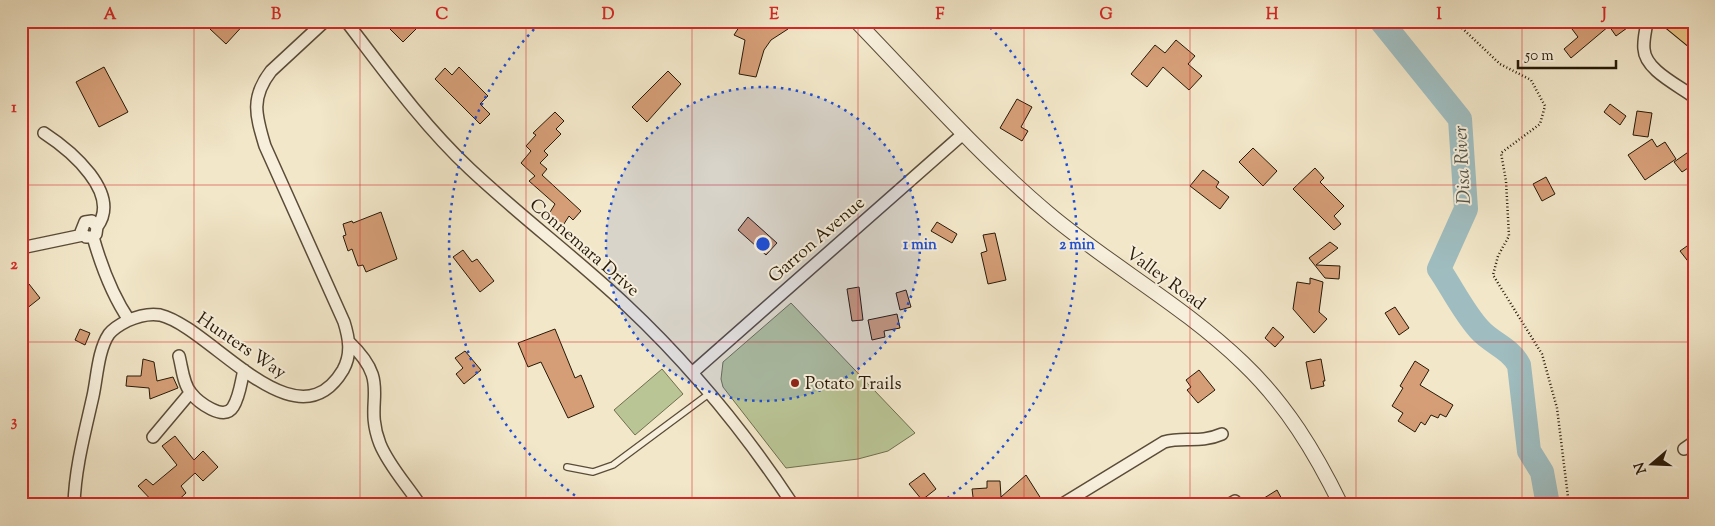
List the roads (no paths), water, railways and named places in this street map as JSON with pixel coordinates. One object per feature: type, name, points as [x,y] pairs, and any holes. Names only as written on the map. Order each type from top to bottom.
[{"type":"main road","points":[[1672,21],[1694,39]]},
{"type":"street","name":"Hunters Way","points":[[74,505],[80,457],[105,343],[116,328],[129,320],[141,315],[152,314],[176,321],[244,370],[289,396],[306,396],[325,388],[339,377],[348,357],[349,342],[344,322],[265,146],[256,117],[257,100],[267,76],[325,21]]},
{"type":"street","name":"Connemara Drive","points":[[346,21],[435,133],[469,168],[626,305],[693,372],[745,435],[793,505]]},
{"type":"street","name":"Valley Road","points":[[856,21],[1002,172],[1092,248],[1175,307],[1244,363],[1293,419],[1316,456],[1341,505]]},
{"type":"street","points":[[1647,21],[1644,49],[1648,60],[1656,70],[1694,96]]},
{"type":"street","points":[[21,248],[91,233],[104,214],[100,188],[87,170],[73,155],[44,133]]},
{"type":"street","name":"Garron Avenue","points":[[693,372],[964,133]]},
{"type":"street","points":[[91,233],[113,291],[129,320]]},
{"type":"street","points":[[349,342],[363,356],[374,376],[375,426],[380,445],[420,505]]},
{"type":"street","points":[[179,356],[190,393],[212,409],[228,412],[232,408],[237,398],[244,370]]},
{"type":"street","points":[[153,437],[190,393]]},
{"type":"street","points":[[1060,505],[1164,442],[1172,440],[1208,440],[1222,434]]},
{"type":"lane","points":[[567,468],[593,472],[613,465],[710,393]]},
{"type":"waterway","name":"Disa River","points":[[1381,21],[1460,119],[1466,209],[1439,269],[1473,322],[1489,338],[1511,354],[1519,365],[1529,451],[1542,472],[1548,505]]},
{"type":"place","name":"Potato Trails","points":[[795,383]]}]
